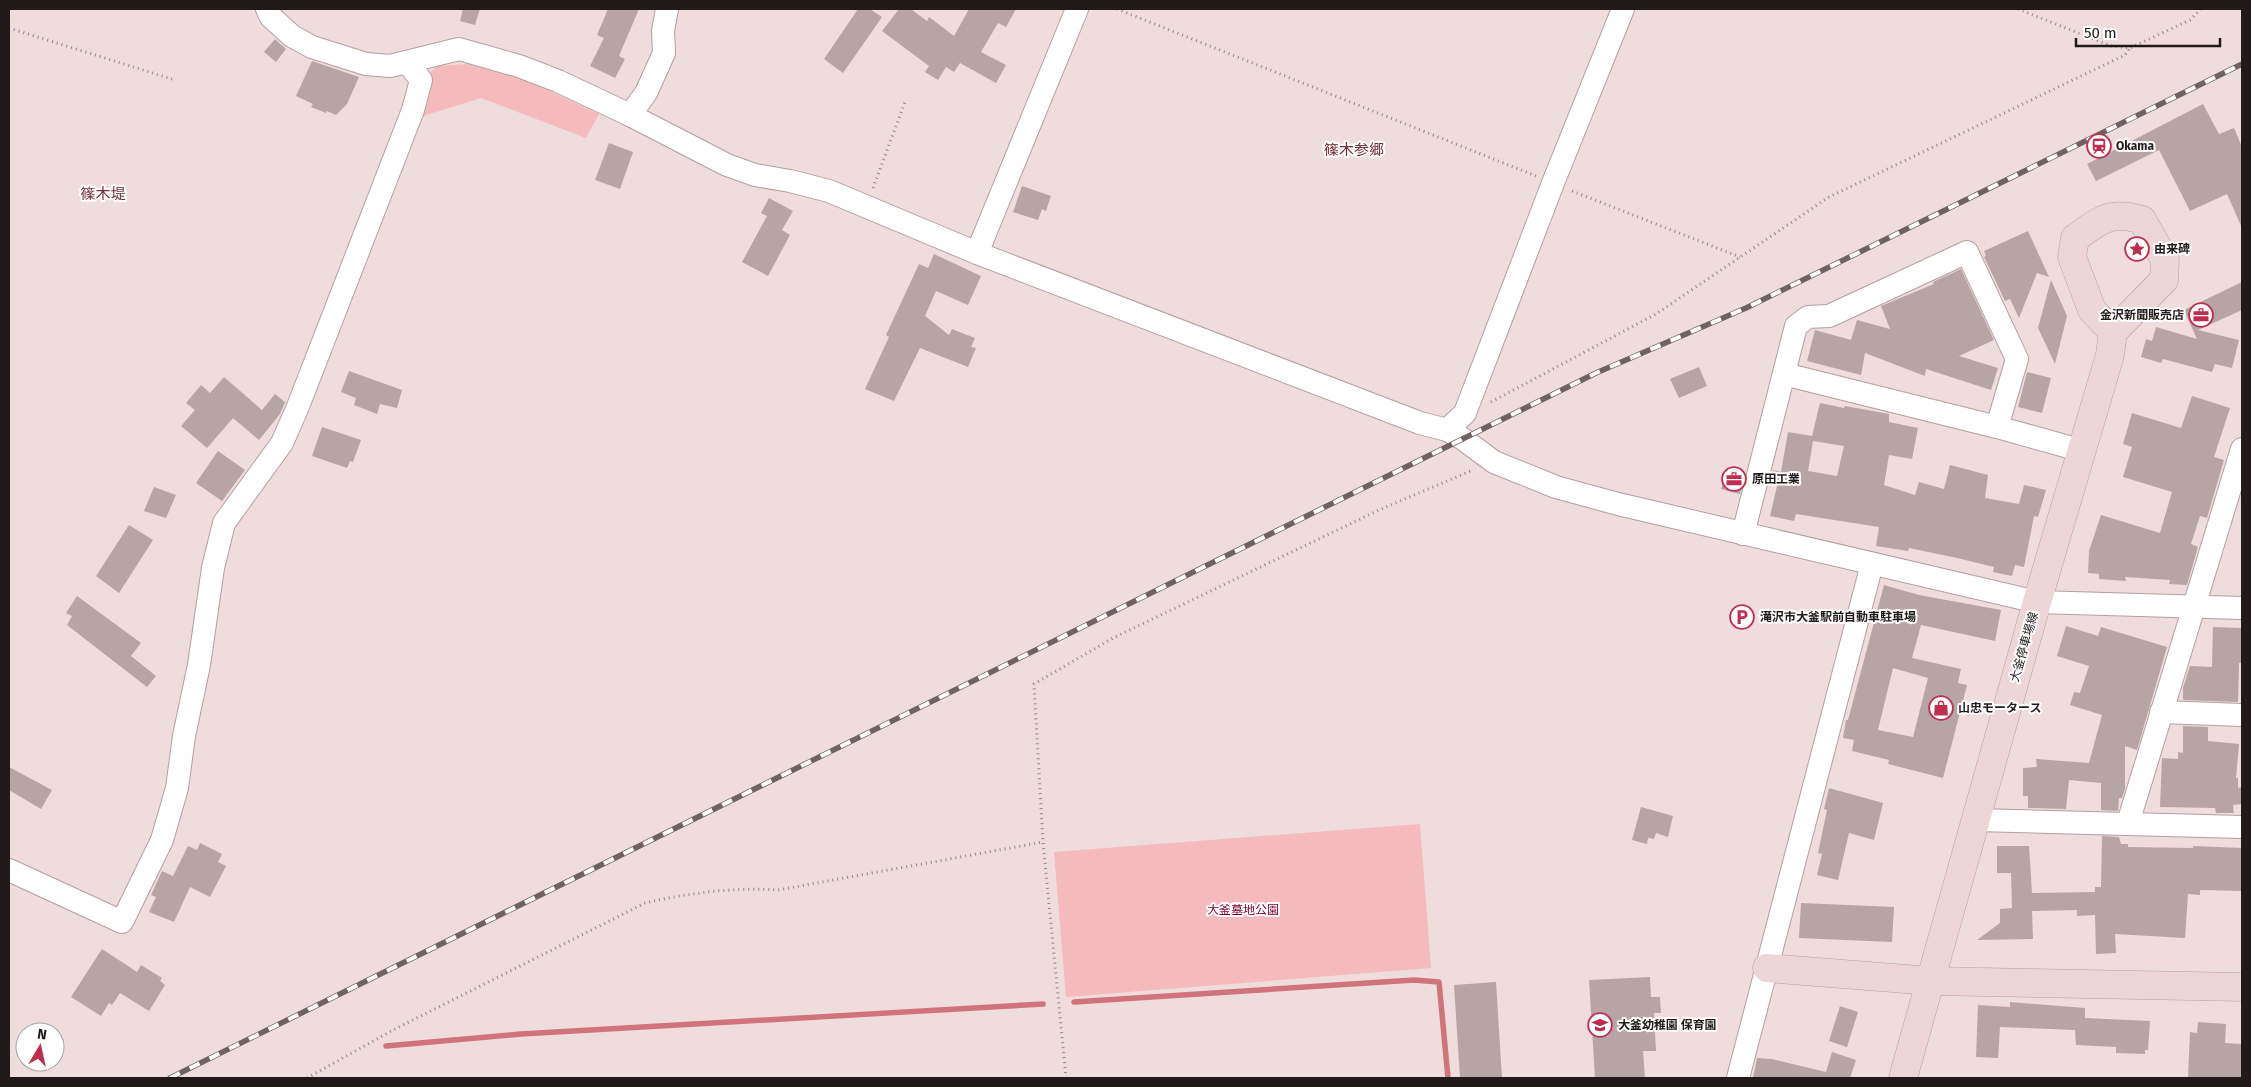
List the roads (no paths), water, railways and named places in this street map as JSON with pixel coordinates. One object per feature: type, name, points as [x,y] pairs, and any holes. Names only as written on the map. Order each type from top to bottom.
[{"type":"main road","name":"大釜停車場線","points":[[1903,1078],[1975,820],[2083,451],[2110,355],[2113,332]]},
{"type":"main road","points":[[1766,968],[1931,981],[2242,987]]},
{"type":"street","points":[[266,9],[271,17],[292,36],[312,47],[366,64],[390,66],[459,49],[485,55],[558,82],[630,115],[727,165],[755,175],[790,180],[829,191],[977,253],[1420,423],[1447,430],[1463,439],[1494,462],[1556,487],[1743,534],[2038,602],[2242,608]]},
{"type":"street","points":[[630,115],[646,93],[664,53],[663,31],[667,9]]},
{"type":"street","points":[[977,253],[1077,9]]},
{"type":"street","points":[[1447,430],[1465,412],[1553,183],[1623,9]]},
{"type":"street","points":[[9,870],[122,922],[162,840],[177,788],[184,736],[199,665],[213,568],[224,523],[282,443],[297,409],[413,110],[421,80],[407,62]]},
{"type":"street","points":[[1743,534],[1796,326],[1808,317],[1829,316],[1967,252],[2017,359],[1997,427]]},
{"type":"street","points":[[1784,374],[1997,427],[2083,451]]},
{"type":"street","points":[[2128,823],[2240,461]]},
{"type":"street","points":[[1738,1078],[1872,564]]},
{"type":"street","points":[[2162,712],[2242,714]]},
{"type":"street","points":[[1975,820],[2242,827]]},
{"type":"waterway","points":[[1074,1002],[1414,980],[1439,982],[1448,1078]]},
{"type":"waterway","points":[[386,1046],[521,1034],[1043,1004]]},
{"type":"railway","points":[[170,1078],[1596,373],[1746,308],[2242,64]]},
{"type":"place","name":"Okama","points":[[2099,146]]},
{"type":"place","name":"由来碑","points":[[2137,249]]},
{"type":"place","name":"金沢新聞販売店","points":[[2201,315]]},
{"type":"place","name":"原田工業","points":[[1734,479]]},
{"type":"place","name":"滝沢市大釜駅前自動車駐車場","points":[[1742,617]]},
{"type":"place","name":"山忠モータース","points":[[1941,708]]},
{"type":"place","name":"大釜幼稚園 保育園","points":[[1600,1025]]},
{"type":"district","name":"篠木参郷","points":[[1354,150]]},
{"type":"district","name":"篠木堤","points":[[103,194]]},
{"type":"park label","name":"大釜墓地公園","points":[[1243,910]]}]
